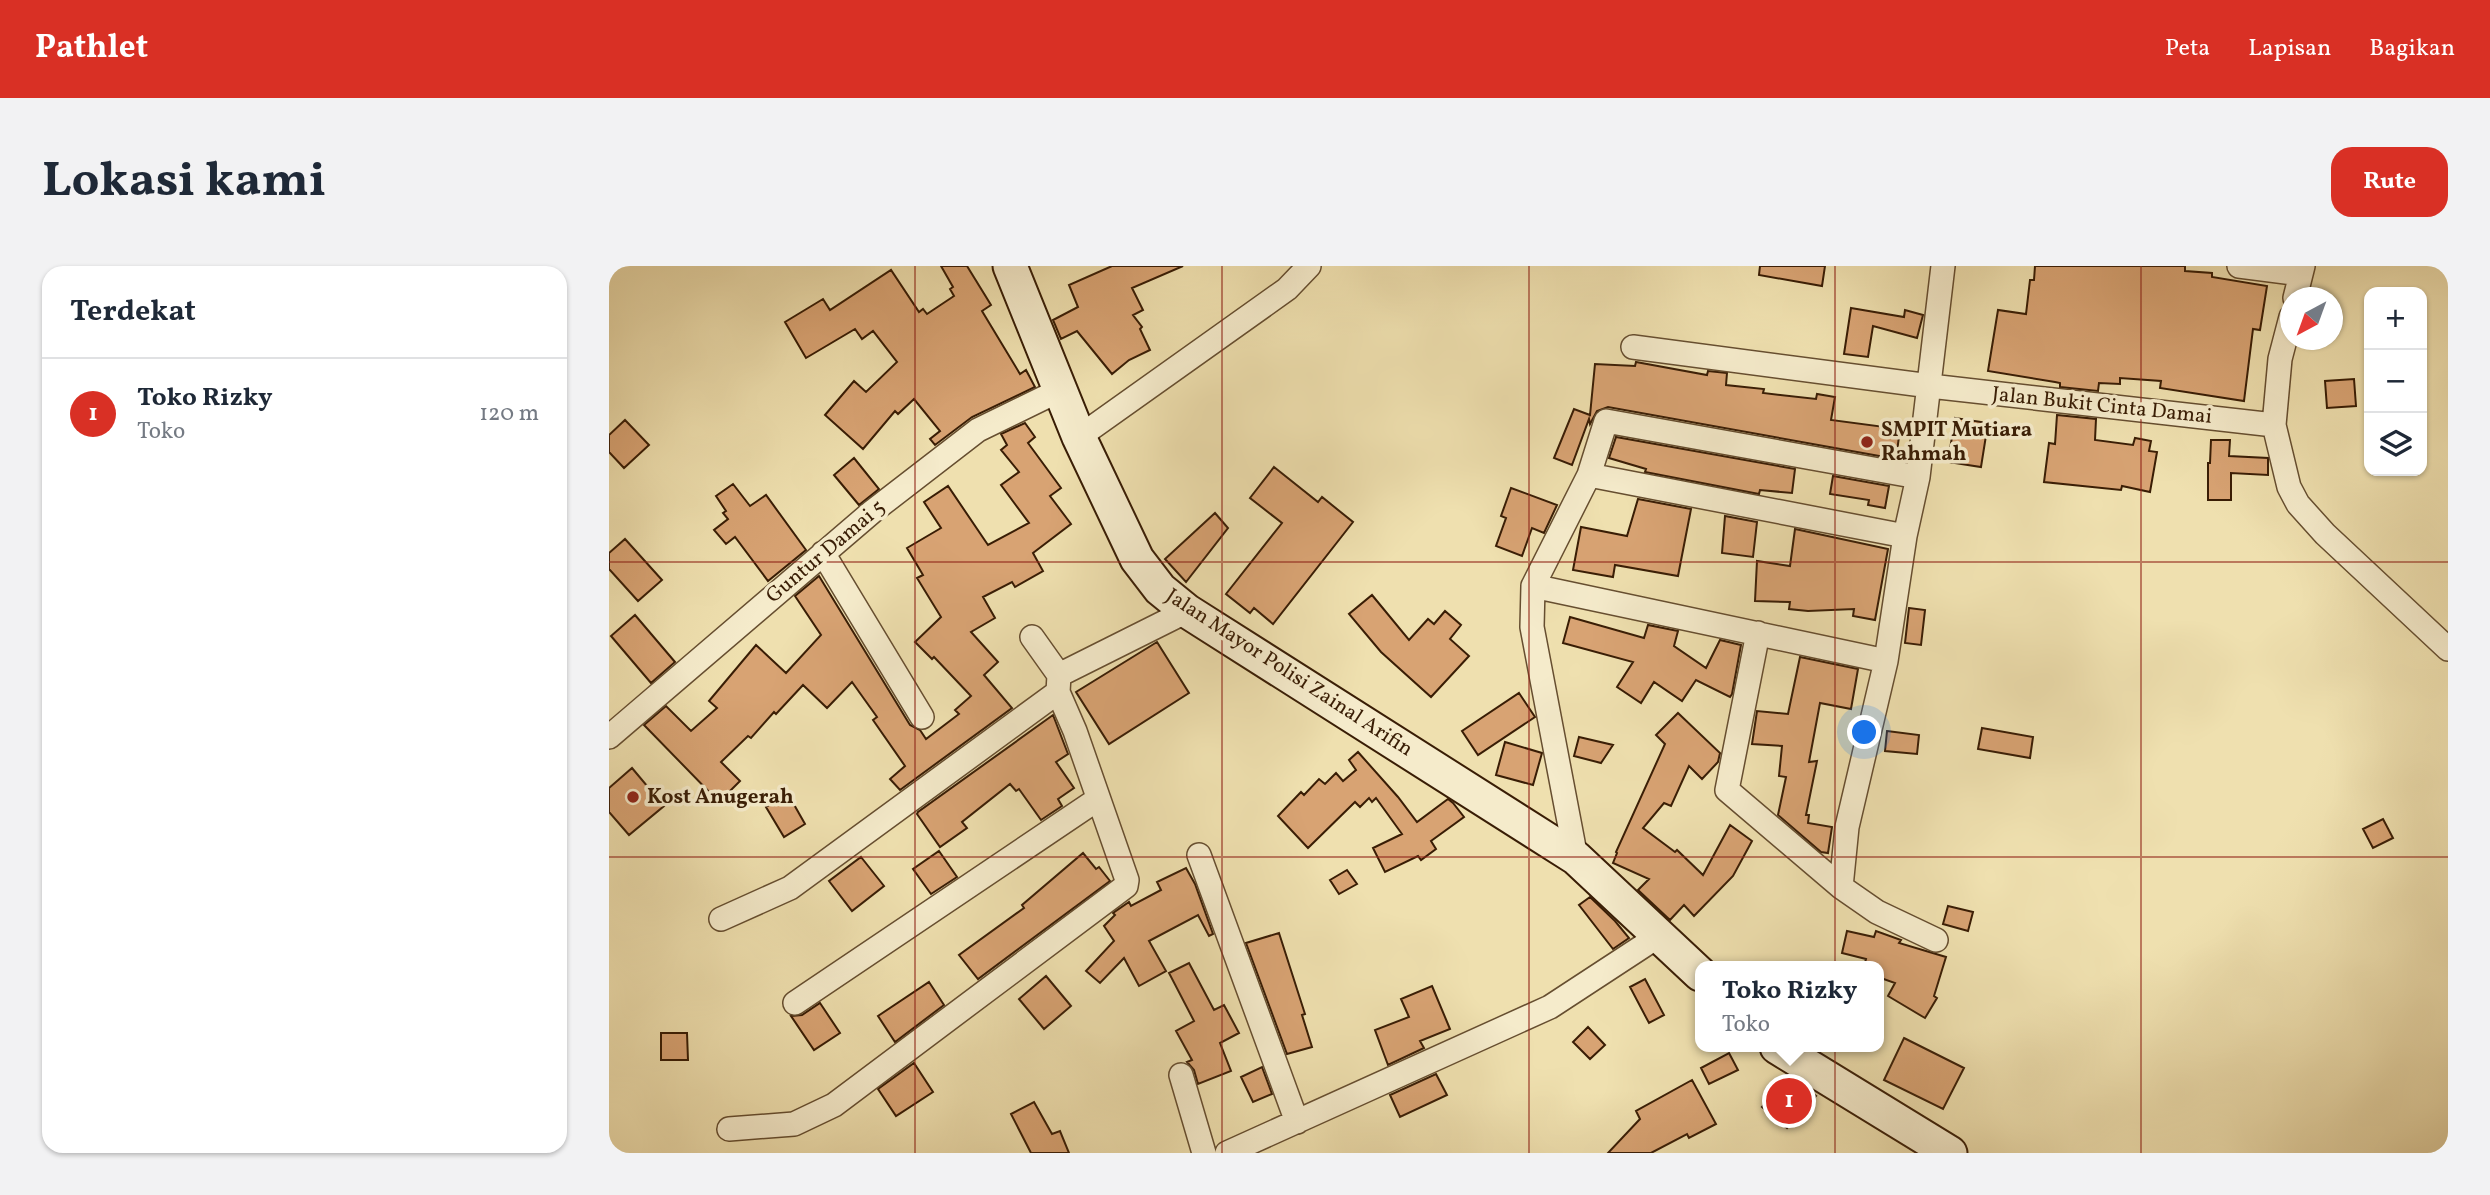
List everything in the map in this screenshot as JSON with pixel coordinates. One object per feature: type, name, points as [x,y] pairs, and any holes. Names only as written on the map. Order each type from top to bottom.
[{"type":"main road","name":"Jalan Mayor Polisi Zainal Arifin","points":[[1012,266],[1079,437],[1137,559],[1160,589],[1187,611],[1576,858],[1695,969]]},
{"type":"main road","points":[[1785,1052],[1950,1153]]},
{"type":"street","points":[[1079,437],[1287,289],[1308,266]]},
{"type":"street","points":[[1841,887],[1847,827],[1886,661],[1905,536],[1918,477],[1943,266]]},
{"type":"street","points":[[2239,266],[2302,270],[2298,287]]},
{"type":"street","name":"Jalan Bukit Cinta Damai","points":[[1633,347],[1930,386],[2274,425]]},
{"type":"street","points":[[2282,350],[2274,425],[2289,487],[2298,504],[2325,534],[2448,649]]},
{"type":"street","name":"Guntur Damai 5","points":[[609,737],[873,511],[978,430],[1060,390]]},
{"type":"street","points":[[1576,858],[1532,627],[1533,586],[1589,475],[1607,421],[1918,477]]},
{"type":"street","points":[[1589,475],[1905,536]]},
{"type":"street","points":[[823,553],[922,718]]},
{"type":"street","points":[[1533,586],[1886,661]]},
{"type":"street","points":[[721,919],[790,888],[1059,684],[1187,611]]},
{"type":"street","points":[[1758,633],[1727,790],[1841,887],[1877,912],[1936,940]]},
{"type":"street","points":[[729,1129],[794,1124],[834,1105],[1125,888],[1128,882],[1059,684],[1032,637]]},
{"type":"street","points":[[795,1003],[1098,799]]},
{"type":"street","points":[[1199,855],[1297,1122]]},
{"type":"street","points":[[1227,1153],[1550,1007],[1660,934]]},
{"type":"street","points":[[1181,1075],[1204,1153]]},
{"type":"building","points":[[941,266],[967,266],[991,305],[982,311],[1020,374],[1026,370],[1035,387],[972,417],[935,445],[930,439],[940,431],[914,399],[898,414],[895,411],[863,449],[825,415],[854,381],[866,392],[897,362],[873,331],[862,339],[855,329],[806,358],[785,322],[823,299],[830,310],[891,270],[919,312],[923,309],[927,314],[954,296],[950,289],[953,287]]},
{"type":"building","points":[[1112,266],[1183,266],[1132,288],[1143,310],[1133,315],[1142,327],[1140,329],[1150,350],[1129,360],[1112,374],[1077,331],[1061,339],[1053,320],[1078,307],[1069,285]]},
{"type":"building","points":[[1760,266],[1825,266],[1822,286],[1759,275]]},
{"type":"building","points":[[2035,266],[2185,266],[2185,271],[2212,273],[2212,277],[2267,286],[2260,330],[2253,329],[2244,401],[2160,388],[2161,381],[2120,378],[2120,384],[2099,383],[2098,391],[2060,387],[2060,383],[1988,371],[1998,310],[2026,314],[2030,280],[2034,280]]},
{"type":"building","points":[[1851,308],[1904,317],[1905,310],[1923,315],[1917,338],[1873,326],[1868,357],[1844,354]]},
{"type":"building","points":[[1636,362],[1707,375],[1708,371],[1727,373],[1726,385],[1764,389],[1763,393],[1816,399],[1817,394],[1835,397],[1831,420],[1900,429],[1896,459],[1608,407],[1597,411],[1590,424],[1589,419],[1572,465],[1554,458],[1574,409],[1590,415],[1595,364],[1635,366]]},
{"type":"building","points":[[2354,379],[2356,406],[2327,408],[2325,381]]},
{"type":"building","points":[[2057,415],[2096,419],[2095,440],[2133,445],[2135,438],[2151,441],[2149,451],[2157,452],[2150,492],[2122,486],[2121,490],[2044,482],[2049,443],[2055,444]]},
{"type":"building","points":[[1955,418],[1988,423],[1981,467],[1948,462]]},
{"type":"building","points":[[625,420],[649,445],[624,468],[609,452],[609,435]]},
{"type":"building","points":[[1025,423],[1035,437],[1028,443],[1061,488],[1050,496],[1071,524],[1033,553],[1043,571],[1015,587],[1012,582],[983,597],[995,618],[971,632],[998,662],[984,675],[1012,708],[900,790],[890,779],[905,766],[873,720],[877,717],[852,682],[827,708],[803,685],[751,738],[748,736],[721,762],[740,781],[719,802],[644,725],[666,706],[691,731],[717,708],[709,701],[756,645],[786,673],[821,635],[795,596],[819,576],[910,725],[920,730],[926,739],[959,714],[955,710],[971,696],[934,657],[932,659],[915,642],[941,617],[917,578],[923,575],[907,548],[941,528],[924,502],[948,486],[988,545],[1029,523],[1001,485],[1019,472],[1001,450],[1007,445],[1001,434]]},
{"type":"building","points":[[1616,437],[1795,469],[1792,493],[1760,490],[1759,494],[1645,472],[1646,469],[1609,458]]},
{"type":"building","points":[[2211,440],[2230,440],[2229,456],[2268,458],[2268,475],[2231,473],[2231,500],[2208,500]]},
{"type":"building","points":[[854,458],[879,489],[859,505],[834,475]]},
{"type":"building","points":[[1274,467],[1318,502],[1322,497],[1353,522],[1273,624],[1254,608],[1250,613],[1226,594],[1282,523],[1250,498]]},
{"type":"building","points":[[1833,476],[1889,486],[1885,508],[1868,505],[1869,500],[1830,494]]},
{"type":"building","points":[[733,484],[750,506],[766,495],[806,550],[768,581],[735,537],[726,544],[714,530],[728,519],[716,496]]},
{"type":"building","points":[[1511,488],[1557,505],[1544,533],[1532,528],[1522,556],[1496,546],[1506,518],[1501,516]]},
{"type":"building","points":[[1638,499],[1691,509],[1678,576],[1615,565],[1613,577],[1573,570],[1581,527],[1627,536]]},
{"type":"building","points":[[1215,513],[1228,528],[1186,582],[1165,559]]},
{"type":"building","points":[[1725,516],[1757,522],[1753,557],[1722,553]]},
{"type":"building","points":[[1795,529],[1888,549],[1875,620],[1853,616],[1854,609],[1808,611],[1789,609],[1790,602],[1755,601],[1757,561],[1790,566]]},
{"type":"building","points":[[625,539],[662,580],[638,601],[609,569],[609,553]]},
{"type":"building","points":[[1372,595],[1409,640],[1428,619],[1434,624],[1445,611],[1461,625],[1450,639],[1469,656],[1431,697],[1381,652],[1349,614]]},
{"type":"building","points":[[1909,608],[1925,610],[1921,645],[1905,643]]},
{"type":"building","points":[[635,615],[675,662],[651,683],[611,636]]},
{"type":"building","points":[[1570,617],[1644,638],[1648,625],[1678,631],[1674,646],[1706,668],[1720,640],[1741,645],[1732,694],[1730,697],[1696,680],[1682,701],[1654,682],[1641,703],[1617,687],[1633,662],[1563,643]]},
{"type":"building","points":[[1157,642],[1189,693],[1109,744],[1076,692]]},
{"type":"building","points":[[1800,657],[1858,669],[1851,709],[1820,703],[1809,762],[1817,761],[1806,815],[1809,815],[1808,823],[1832,827],[1828,853],[1821,852],[1778,815],[1786,777],[1779,776],[1782,746],[1752,744],[1757,711],[1788,714]]},
{"type":"building","points":[[1519,693],[1535,717],[1478,755],[1462,731]]},
{"type":"building","points":[[1678,713],[1720,753],[1718,762],[1702,779],[1689,766],[1671,806],[1664,803],[1643,828],[1675,852],[1677,850],[1703,875],[1730,825],[1752,841],[1733,876],[1694,916],[1684,905],[1670,920],[1638,890],[1649,879],[1613,863],[1665,744],[1656,735]]},
{"type":"building","points":[[1053,715],[1068,754],[1056,762],[1074,788],[1058,799],[1062,806],[1041,820],[1019,789],[1016,791],[1010,784],[962,822],[967,828],[940,847],[918,812]]},
{"type":"building","points":[[1982,728],[2033,737],[2030,758],[1978,749]]},
{"type":"building","points":[[1887,731],[1919,735],[1917,754],[1885,751]]},
{"type":"building","points":[[1579,737],[1613,745],[1601,763],[1574,756]]},
{"type":"building","points":[[1505,742],[1542,753],[1533,785],[1496,775]]},
{"type":"building","points":[[1358,752],[1417,822],[1448,799],[1464,817],[1431,841],[1436,849],[1421,860],[1418,856],[1385,872],[1373,848],[1402,834],[1376,798],[1372,802],[1369,798],[1360,807],[1355,802],[1308,848],[1278,816],[1301,792],[1304,795],[1319,779],[1325,784],[1336,773],[1343,781],[1356,770],[1349,760]]},
{"type":"building","name":"Kost Anugerah","points":[[632,768],[664,806],[629,835],[609,812],[609,788]]},
{"type":"building","points":[[788,794],[805,824],[784,837],[766,807]]},
{"type":"building","points":[[2383,819],[2393,838],[2373,848],[2363,829]]},
{"type":"building","points":[[939,851],[957,877],[931,894],[913,869]]},
{"type":"building","points":[[1083,853],[1110,881],[978,979],[959,955],[1024,908],[1022,905]]},
{"type":"building","points":[[861,857],[884,886],[852,911],[829,881]]},
{"type":"building","points":[[1186,868],[1195,884],[1213,934],[1209,936],[1198,915],[1149,941],[1166,971],[1139,986],[1124,958],[1100,983],[1086,971],[1114,941],[1104,926],[1115,915],[1113,913],[1129,902],[1131,906],[1161,890],[1157,882]]},
{"type":"building","points":[[1347,870],[1357,884],[1339,894],[1330,880]]},
{"type":"building","points":[[1590,897],[1629,938],[1613,949],[1579,905]]},
{"type":"building","points":[[1948,906],[1973,912],[1968,931],[1943,924]]},
{"type":"building","points":[[1847,931],[1874,937],[1876,931],[1901,940],[1899,943],[1946,957],[1934,996],[1937,998],[1925,1018],[1888,996],[1895,983],[1884,979],[1884,961],[1865,961],[1842,953]]},
{"type":"building","points":[[1279,933],[1305,1014],[1302,1015],[1312,1047],[1287,1054],[1246,943]]},
{"type":"building","points":[[1189,963],[1214,1010],[1224,1005],[1239,1033],[1220,1043],[1231,1071],[1198,1084],[1194,1070],[1187,1062],[1192,1060],[1176,1031],[1194,1021],[1169,973]]},
{"type":"building","points":[[1046,976],[1071,1006],[1044,1029],[1019,999]]},
{"type":"building","points":[[1645,979],[1664,1015],[1649,1023],[1630,987]]},
{"type":"building","points":[[929,982],[944,1005],[895,1042],[878,1016]]},
{"type":"building","points":[[1432,986],[1450,1029],[1420,1041],[1424,1048],[1388,1065],[1375,1030],[1409,1017],[1401,999]]},
{"type":"building","points":[[820,1003],[840,1033],[814,1050],[791,1016],[802,1015]]},
{"type":"building","points":[[1588,1027],[1605,1045],[1590,1059],[1573,1042]]},
{"type":"building","points":[[661,1033],[687,1033],[688,1060],[661,1060]]},
{"type":"building","points":[[1904,1038],[1964,1068],[1943,1109],[1884,1080]]},
{"type":"building","points":[[1729,1053],[1738,1070],[1709,1084],[1701,1068]]},
{"type":"building","points":[[914,1063],[933,1092],[896,1116],[878,1089]]},
{"type":"building","points":[[1262,1067],[1272,1094],[1253,1102],[1241,1077]]},
{"type":"building","points":[[1436,1074],[1447,1095],[1400,1117],[1390,1095]]},
{"type":"building","points":[[1790,1077],[1816,1096],[1787,1128],[1762,1107]]},
{"type":"building","points":[[1692,1080],[1716,1124],[1689,1138],[1687,1134],[1651,1153],[1608,1153],[1640,1119],[1636,1111]]},
{"type":"building","points":[[1034,1102],[1052,1134],[1060,1131],[1069,1153],[1031,1153],[1011,1114]]},
{"type":"place","name":"SMPIT Mutiara Rahmah","points":[[1867,442]]},
{"type":"place","name":"Kost Anugerah","points":[[633,797]]},
{"type":"place","name":"Toko Rizky","points":[[1789,1101]]}]
